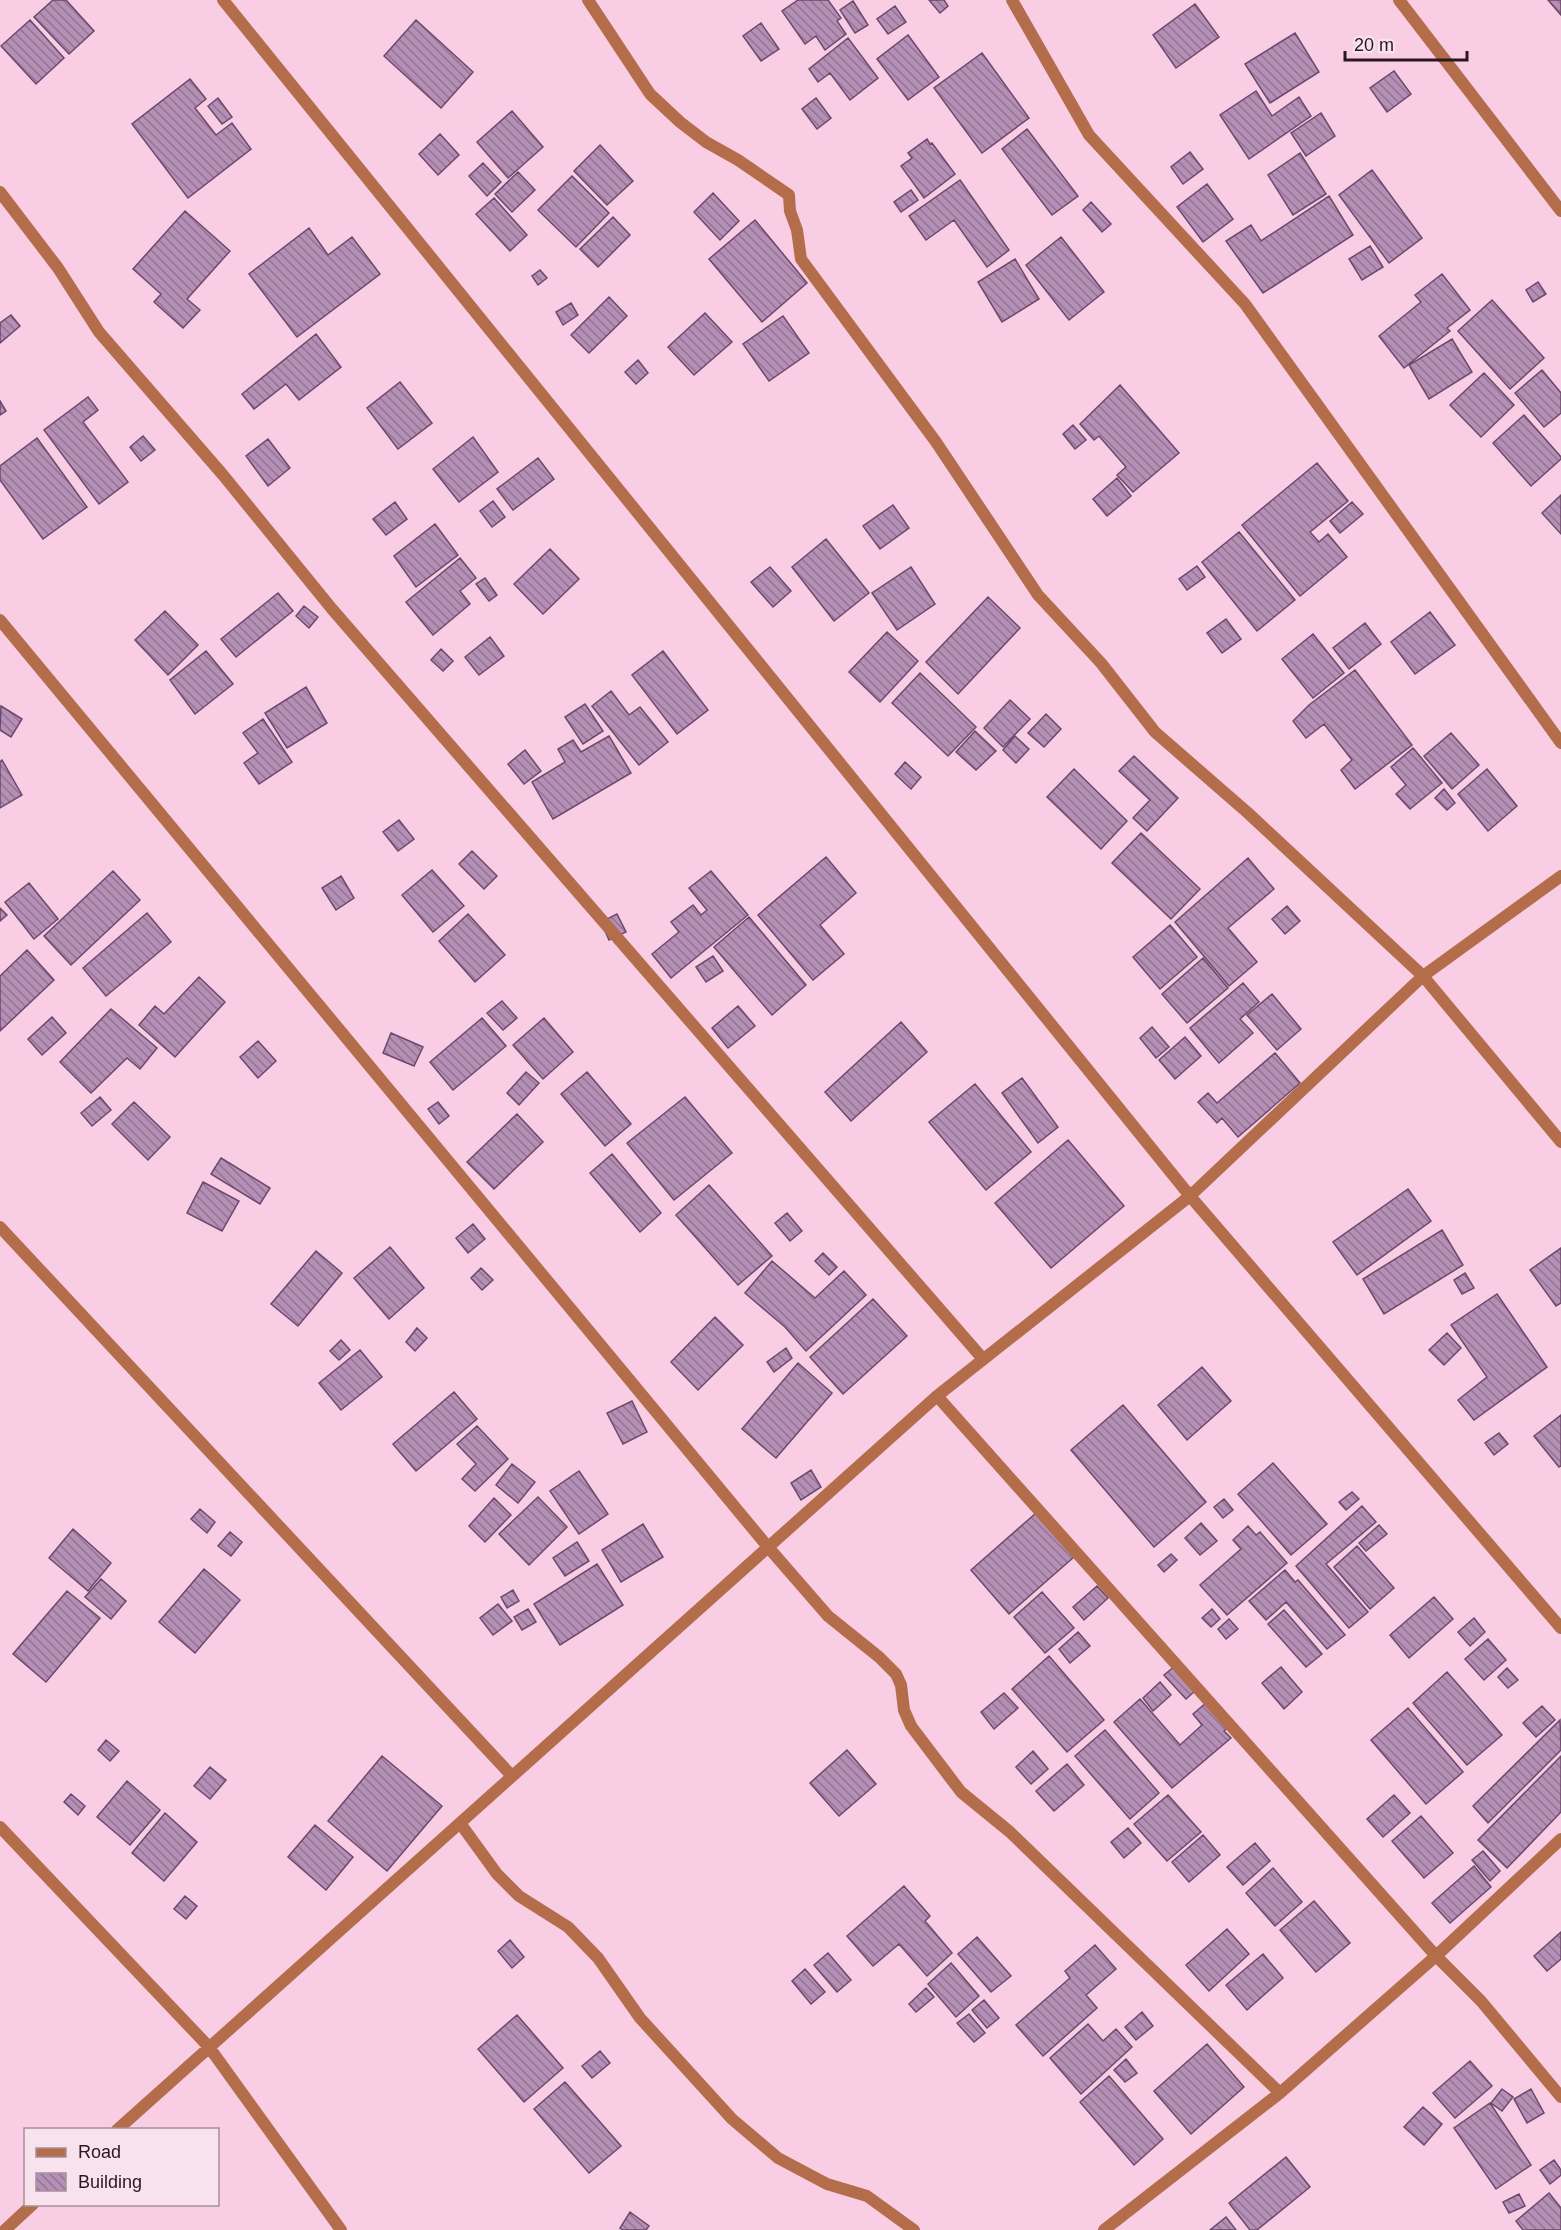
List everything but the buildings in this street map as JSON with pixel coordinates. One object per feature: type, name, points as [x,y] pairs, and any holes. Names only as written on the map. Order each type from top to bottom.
[{"type":"street","points":[[223,0],[1190,1196],[1561,1628]]},
{"type":"street","points":[[588,0],[650,94],[706,142],[738,160],[789,195],[790,211],[797,230],[801,259],[936,442],[1038,595],[1101,663],[1155,732],[1248,813],[1423,976],[1561,1142]]},
{"type":"street","points":[[1012,0],[1089,135],[1245,304],[1561,743]]},
{"type":"street","points":[[1398,0],[1561,211]]},
{"type":"street","points":[[0,192],[45,250],[99,332],[188,433],[332,609],[983,1359]]},
{"type":"street","points":[[0,620],[768,1547],[828,1616],[879,1657],[896,1674],[901,1685],[904,1710],[911,1726],[961,1792],[1010,1832],[1280,2093]]},
{"type":"street","points":[[119,2128],[937,1396],[1190,1196],[1423,976],[1561,876]]},
{"type":"street","points":[[0,1227],[512,1776]]},
{"type":"street","points":[[937,1396],[1436,1956],[1481,2001],[1561,2097]]},
{"type":"street","points":[[460,1823],[497,1874],[519,1896],[568,1927],[598,1958],[640,2018],[732,2119],[778,2158],[827,2184],[867,2196],[914,2230]]},
{"type":"street","points":[[0,1827],[209,2047],[341,2230]]},
{"type":"street","points":[[1104,2230],[1280,2093],[1436,1956],[1561,1839]]},
{"type":"street","points":[[5,2230],[32,2206]]}]
